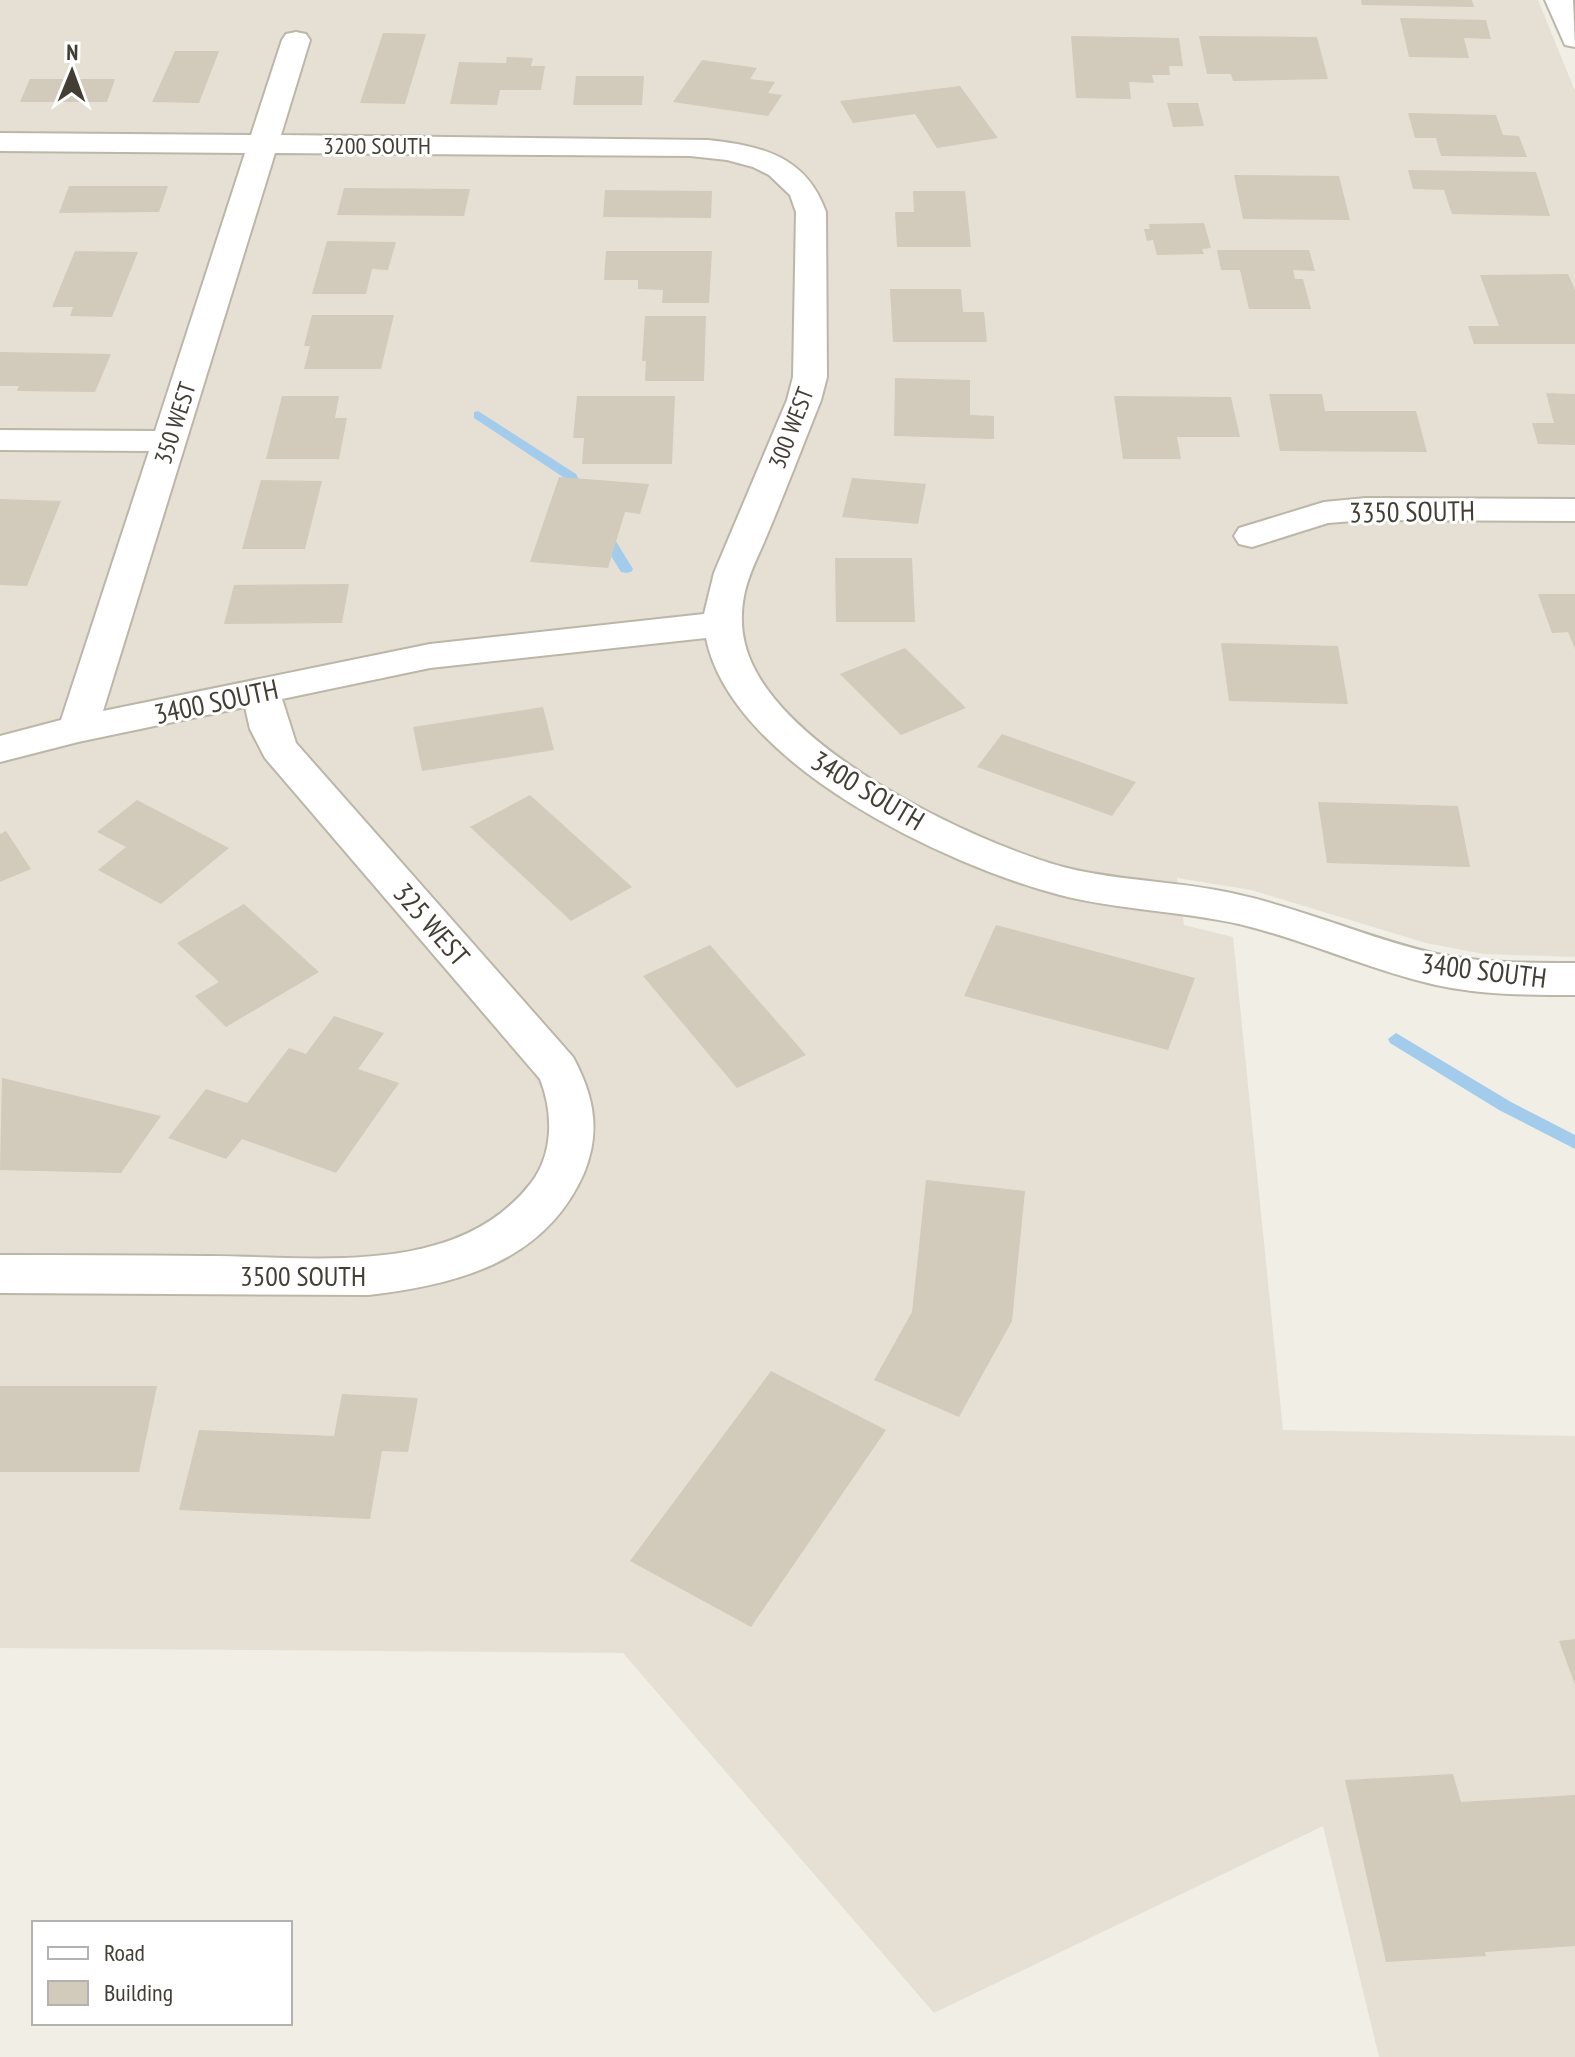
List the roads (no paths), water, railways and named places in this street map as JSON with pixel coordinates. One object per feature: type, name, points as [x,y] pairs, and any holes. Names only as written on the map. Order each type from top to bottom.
[{"type":"street","points":[[1559,0],[1575,39]]},
{"type":"street","name":"350 WEST","points":[[78,729],[296,40]]},
{"type":"street","name":"3200 SOUTH","points":[[0,142],[670,147],[723,150],[753,157]]},
{"type":"street","name":"300 WEST","points":[[723,624],[727,584],[804,400],[810,377],[810,204],[807,194],[780,167],[753,157]]},
{"type":"street","points":[[0,440],[169,441]]},
{"type":"street","name":"3350 SOUTH","points":[[1252,536],[1324,513],[1366,509],[1575,510]]},
{"type":"street","name":"3400 SOUTH","points":[[78,729],[466,650],[723,624],[728,654],[738,675],[775,724],[802,752],[878,802],[1005,861],[1083,885],[1240,910],[1436,969],[1511,978],[1575,979]]},
{"type":"street","name":"325 WEST","points":[[261,692],[270,729],[279,749],[557,1069],[572,1106],[571,1146],[564,1166]]},
{"type":"street","points":[[0,749],[78,729]]},
{"type":"street","name":"3500 SOUTH","points":[[0,1274],[368,1276],[405,1273],[465,1257],[520,1227],[540,1209],[564,1166]]},
{"type":"waterway","points":[[478,415],[571,477],[582,496]]},
{"type":"waterway","points":[[604,533],[626,569]]},
{"type":"waterway","points":[[1396,1039],[1505,1106],[1575,1143]]}]
